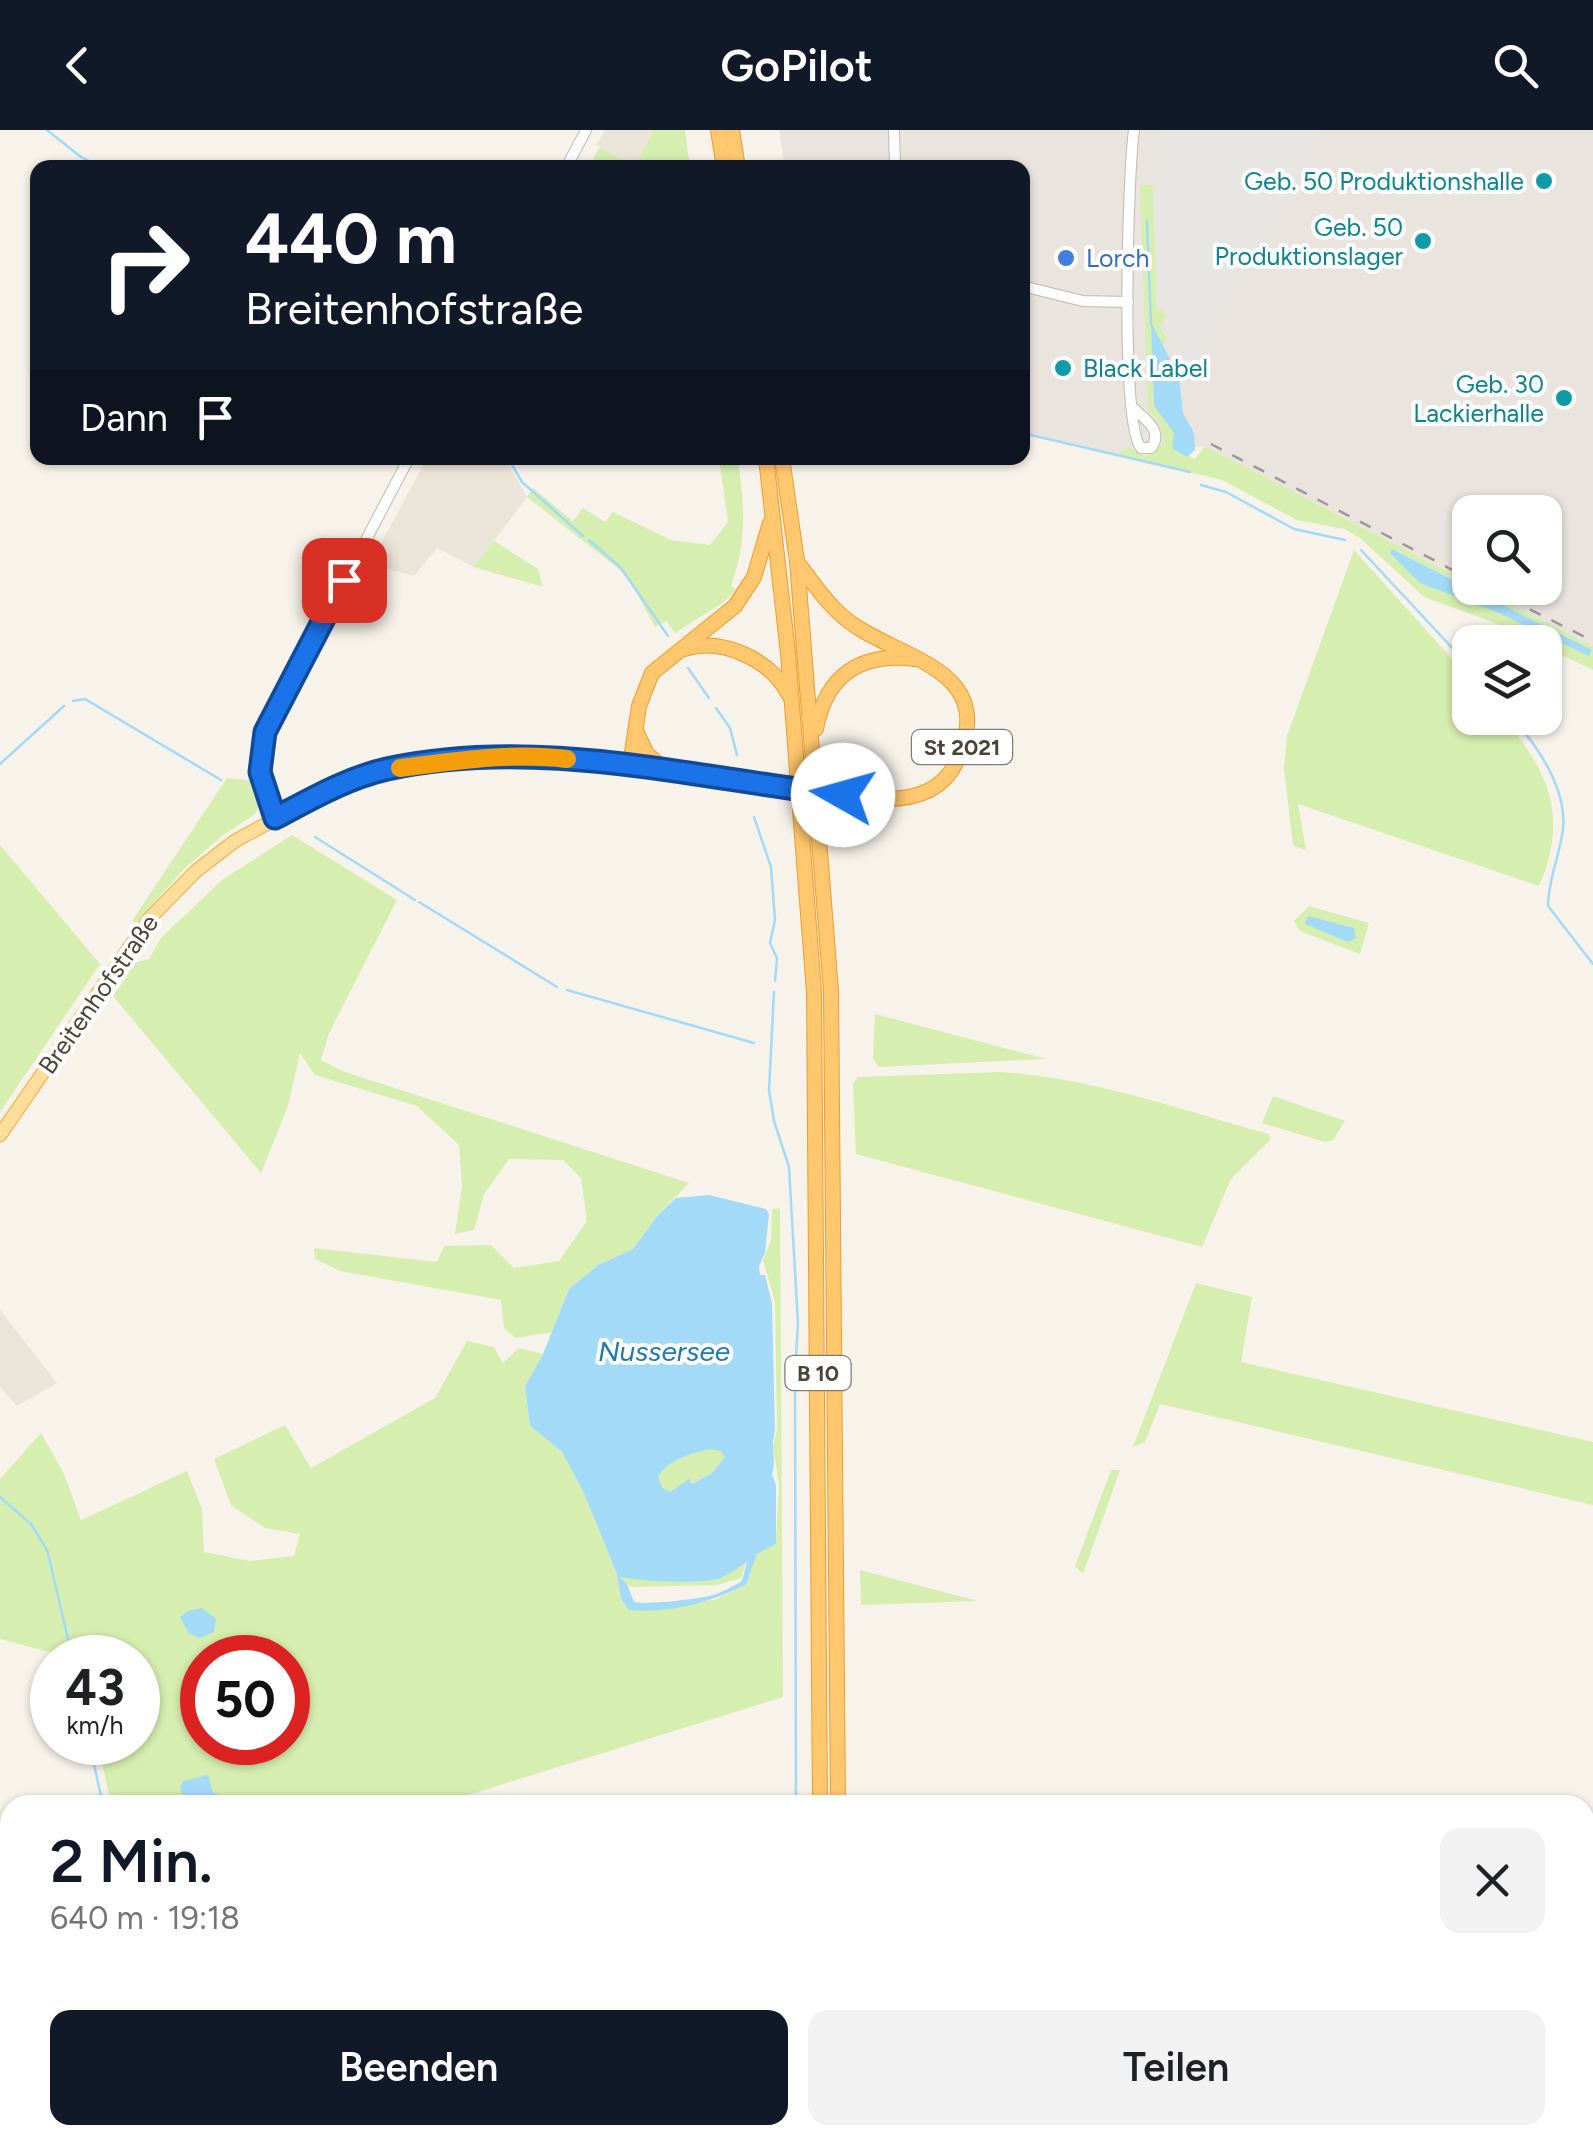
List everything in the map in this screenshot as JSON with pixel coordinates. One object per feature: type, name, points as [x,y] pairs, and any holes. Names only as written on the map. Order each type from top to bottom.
[{"type":"highway","points":[[718,130],[723,160]]},
{"type":"highway","points":[[732,130],[737,160]]},
{"type":"highway","name":"B 10","points":[[767,465],[792,703],[814,992],[820,1795]]},
{"type":"highway","name":"B 10","points":[[783,465],[796,561],[832,991],[838,1795]]},
{"type":"highway","points":[[630,766],[644,690],[652,673],[735,606],[754,577],[773,508]]},
{"type":"highway","points":[[796,561],[842,617],[926,660]]},
{"type":"highway","points":[[674,652],[692,646],[720,646],[751,657],[771,671],[792,703]]},
{"type":"highway","points":[[814,755],[823,701],[851,668],[878,659],[926,660]]},
{"type":"highway","name":"St 2021","points":[[886,798],[906,799],[939,785],[950,774],[964,739],[966,718],[961,697],[950,678],[926,660]]},
{"type":"highway","points":[[636,730],[647,754],[667,771]]},
{"type":"main road","name":"St 2021","points":[[275,818],[325,792],[388,769],[468,759],[543,756],[886,798]]},
{"type":"main road","name":"Breitenhofstraße","points":[[0,1135],[149,919],[196,871],[235,841],[275,818]]},
{"type":"street","points":[[570,160],[586,130]]},
{"type":"street","points":[[894,130],[895,160]]},
{"type":"street","points":[[1133,408],[1128,184],[1134,130]]},
{"type":"street","points":[[1030,288],[1083,301],[1128,302]]},
{"type":"street","points":[[275,818],[260,772],[265,732],[405,465]]},
{"type":"shaded area","points":[[605,130],[653,130],[638,160],[624,160],[596,145]]},
{"type":"shaded area","points":[[779,130],[1593,130],[1593,646],[1562,630],[1562,625],[1552,625],[1512,605],[1562,605],[1562,495],[1452,495],[1452,574],[1205,446],[1120,456],[1030,435],[1030,160],[784,160]]},
{"type":"shaded area","points":[[1160,130],[1323,130],[1193,373],[1180,367],[1173,356],[1179,345],[1167,339],[1160,328],[1167,314],[1157,308],[1153,185]]},
{"type":"shaded area","points":[[423,465],[509,465],[527,497],[474,567],[437,548],[414,576],[370,564]]},
{"type":"shaded area","points":[[0,1310],[57,1383],[17,1406],[0,1387]]},
{"type":"green space","points":[[653,130],[685,130],[689,160],[638,160]]},
{"type":"green space","points":[[600,147],[624,160],[593,160]]},
{"type":"green space","points":[[1140,185],[1153,185],[1157,308],[1167,314],[1160,328],[1167,339],[1162,345],[1155,329],[1153,400],[1174,433],[1172,448],[1195,459],[1205,446],[1452,574],[1452,579],[1393,549],[1452,585],[1452,605],[1486,605],[1525,625],[1501,625],[1424,597],[1360,538],[1344,529],[1297,520],[1222,480],[1120,456],[1120,451],[1130,448],[1142,455],[1154,454],[1164,441],[1160,425],[1148,409]]},
{"type":"green space","points":[[720,465],[739,465],[743,522],[731,586],[736,589],[724,602],[675,633],[666,621],[655,627],[619,569],[527,497],[533,488],[573,521],[583,508],[605,522],[613,512],[671,540],[710,545],[728,522]]},
{"type":"green space","points":[[494,541],[538,569],[543,587],[474,567]]},
{"type":"green space","points":[[1354,550],[1452,659],[1452,735],[1517,735],[1543,776],[1553,816],[1548,861],[1539,886],[1298,804],[1306,850],[1293,846],[1284,769],[1287,736]]},
{"type":"green space","points":[[1503,605],[1512,605],[1552,625],[1542,625]]},
{"type":"green space","points":[[1562,630],[1593,646],[1593,670],[1562,655],[1562,642],[1590,655],[1591,650],[1562,635]]},
{"type":"green space","points":[[227,778],[254,781],[258,807],[255,814],[184,869],[136,923],[132,921]]},
{"type":"green space","points":[[292,835],[397,900],[329,1033],[321,1060],[342,1071],[689,1183],[633,1249],[598,1265],[569,1289],[552,1332],[516,1338],[504,1328],[501,1300],[340,1271],[315,1259],[314,1248],[437,1262],[444,1246],[491,1245],[514,1268],[559,1261],[587,1221],[581,1178],[563,1160],[509,1159],[484,1194],[474,1230],[455,1234],[462,1186],[459,1145],[417,1106],[315,1075],[300,1053],[288,1106],[261,1173],[113,996],[135,963],[149,959],[161,938],[222,880]]},
{"type":"green space","points":[[0,845],[100,964],[0,1112]]},
{"type":"green space","points":[[1309,906],[1369,923],[1360,954],[1300,931],[1294,921]]},
{"type":"green space","points":[[875,1014],[1046,1059],[879,1067],[873,1059]]},
{"type":"green space","points":[[999,1072],[1067,1080],[1135,1096],[1269,1134],[1270,1140],[1231,1179],[1202,1247],[856,1154],[853,1084],[858,1077]]},
{"type":"green space","points":[[1273,1096],[1345,1121],[1333,1140],[1325,1142],[1262,1123]]},
{"type":"green space","points":[[780,1208],[783,1697],[468,1795],[109,1795],[103,1765],[160,1765],[160,1635],[30,1635],[30,1647],[0,1639],[0,1479],[41,1433],[64,1474],[81,1520],[187,1471],[202,1509],[204,1552],[250,1561],[294,1556],[300,1534],[265,1528],[231,1505],[214,1459],[285,1425],[311,1468],[435,1398],[467,1341],[494,1347],[503,1363],[519,1348],[543,1354],[525,1386],[530,1426],[562,1452],[583,1491],[617,1574],[717,1579],[747,1560],[741,1578],[717,1585],[631,1587],[618,1576],[621,1599],[629,1609],[714,1600],[746,1585],[757,1554],[776,1544],[779,1485],[773,1446],[777,1430],[775,1302],[763,1260],[771,1240],[772,1209]]},
{"type":"green space","points":[[1196,1283],[1252,1297],[1241,1362],[1593,1442],[1593,1505],[1160,1404],[1145,1442],[1133,1447]]},
{"type":"green space","points":[[709,1449],[720,1451],[725,1457],[712,1473],[670,1492],[662,1487],[658,1475],[668,1465]]},
{"type":"green space","points":[[1111,1470],[1120,1470],[1083,1574],[1075,1566]]},
{"type":"green space","points":[[860,1570],[978,1601],[861,1605]]},
{"type":"water","points":[[1151,322],[1179,377],[1183,413],[1194,433],[1195,450],[1187,457],[1172,448],[1174,433],[1154,406]]},
{"type":"water","points":[[1392,549],[1452,579],[1452,595],[1420,583],[1390,553]]},
{"type":"water","points":[[1478,605],[1503,605],[1542,625],[1524,625]]},
{"type":"water","points":[[1562,635],[1592,650],[1589,656],[1562,643]]},
{"type":"water","points":[[1308,916],[1354,928],[1356,938],[1348,942],[1305,924]]},
{"type":"water","name":"Nussersee","points":[[709,1195],[766,1209],[769,1214],[765,1253],[759,1266],[772,1303],[776,1544],[757,1554],[746,1585],[689,1605],[629,1610],[621,1599],[617,1574],[583,1491],[562,1452],[530,1426],[525,1386],[543,1354],[569,1289],[598,1265],[633,1249],[676,1198]],"holes":[[[709,1449],[720,1451],[725,1457],[712,1473],[692,1484],[689,1479],[670,1492],[662,1487],[658,1476],[668,1465]],[[747,1562],[742,1581],[713,1595],[685,1600],[634,1602],[620,1577],[670,1582],[711,1580]]]},
{"type":"water","points":[[202,1608],[216,1619],[214,1632],[189,1634],[180,1617]]},
{"type":"water","points":[[208,1775],[213,1793],[222,1795],[183,1795],[183,1781]]},
{"type":"waterway","points":[[47,130],[87,160]]},
{"type":"waterway","points":[[1147,221],[1151,324]]},
{"type":"waterway","points":[[1030,435],[1190,472]]},
{"type":"waterway","points":[[512,465],[522,482],[583,536]]},
{"type":"waterway","points":[[1201,485],[1226,492],[1294,529],[1345,540]]},
{"type":"waterway","points":[[589,540],[621,568],[668,636]]},
{"type":"waterway","points":[[1361,550],[1452,648]]},
{"type":"waterway","points":[[688,668],[709,698]]},
{"type":"waterway","points":[[73,701],[85,699],[221,780]]},
{"type":"waterway","points":[[0,764],[64,706]]},
{"type":"waterway","points":[[716,708],[730,728],[737,755]]},
{"type":"waterway","points":[[1526,735],[1556,784],[1563,814],[1548,906],[1593,964]]},
{"type":"waterway","points":[[754,817],[771,867],[775,920],[770,943],[777,958],[775,981]]},
{"type":"waterway","points":[[315,837],[415,900]]},
{"type":"waterway","points":[[419,902],[557,987]]},
{"type":"waterway","points":[[567,990],[754,1043]]},
{"type":"waterway","points":[[774,992],[769,1090],[789,1167],[798,1323],[796,1795]]},
{"type":"waterway","points":[[0,1497],[31,1524],[47,1550],[67,1635]]},
{"type":"waterway","points":[[94,1765],[101,1795]]},
{"type":"railway","points":[[1211,444],[1452,570]]},
{"type":"railway","points":[[1521,605],[1593,641]]},
{"type":"slow traffic","points":[[400,768],[468,759],[567,759]]},
{"type":"place","name":"Geb. 50 Produktionshalle","points":[[1544,181]]},
{"type":"place","name":"Geb. 50 Produktionslager","points":[[1423,241]]},
{"type":"place","name":"Lorch","points":[[1066,258]]},
{"type":"place","name":"Black Label","points":[[1063,368]]},
{"type":"place","name":"Geb. 30 Lackierhalle","points":[[1564,398]]},
{"type":"route","points":[[344,580],[265,732],[260,772],[275,818],[350,781],[388,769],[468,759],[543,756],[843,795]]}]
